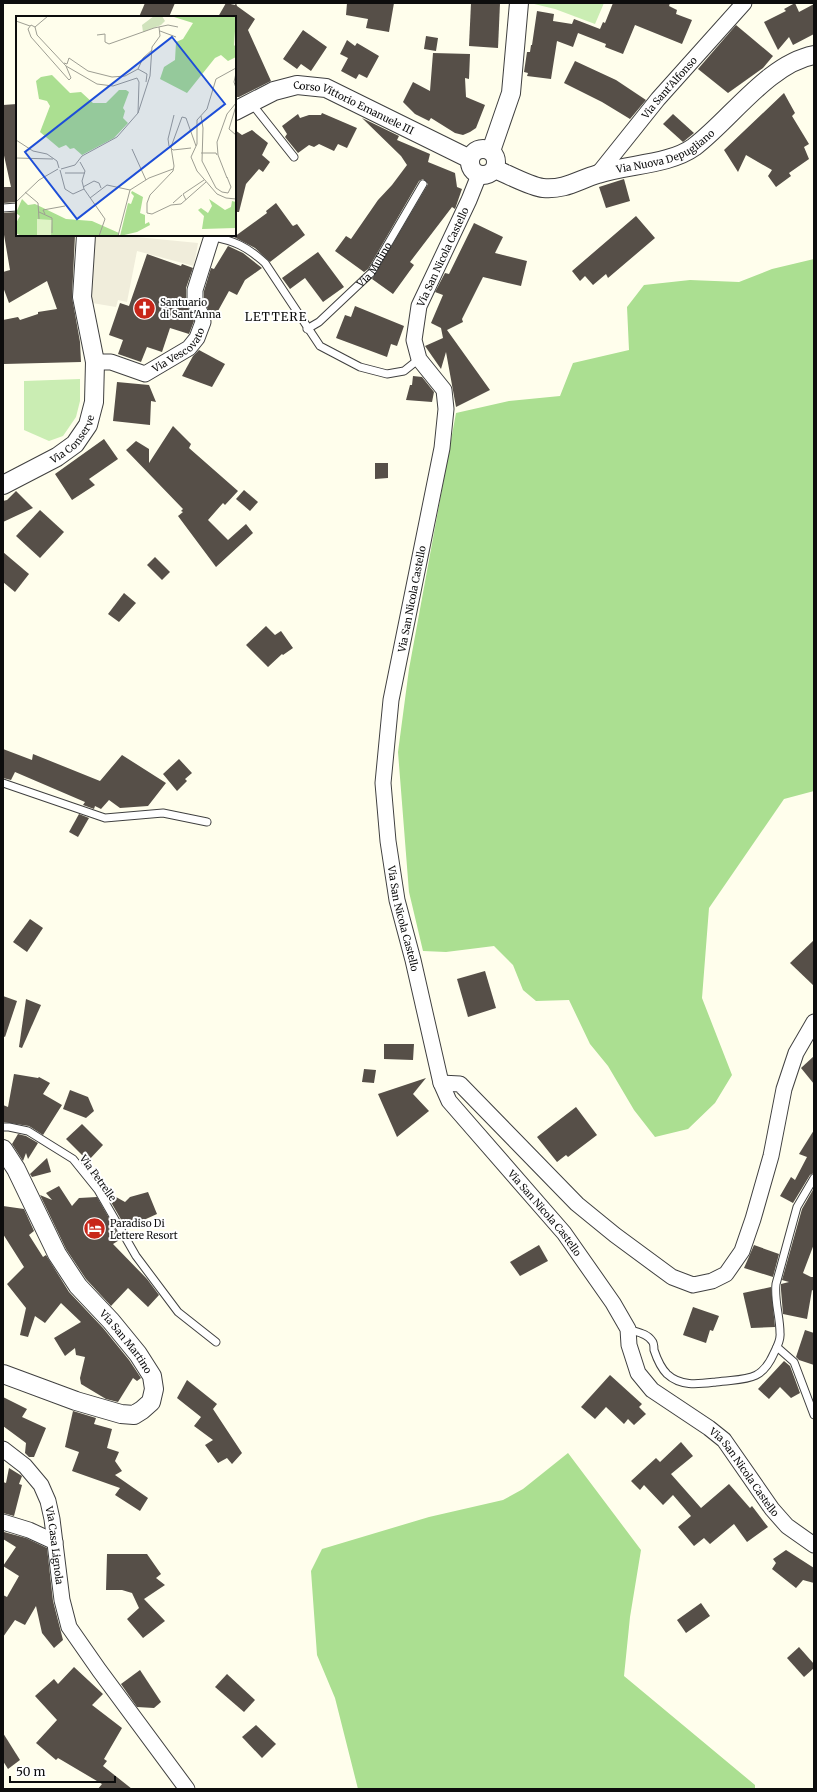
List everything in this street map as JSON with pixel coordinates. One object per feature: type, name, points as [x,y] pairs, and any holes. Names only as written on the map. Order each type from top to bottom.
[{"type":"street","points":[[491,151],[511,93],[519,3]]},
{"type":"street","name":"Via Sant'Alfonso","points":[[598,174],[658,99],[744,3]]},
{"type":"street","name":"Via Nuova Depugliano","points":[[487,172],[541,188],[561,188],[598,174],[674,157],[694,148],[779,69],[814,55]]},
{"type":"street","name":"Corso Vittorio Emanuele III","points":[[236,110],[274,91],[297,85],[326,88],[470,159]]},
{"type":"street","points":[[481,149],[491,151],[496,157],[497,164],[487,172],[473,172],[470,167],[470,159],[473,153],[481,149]]},
{"type":"street","name":"Via San Nicola Castello","points":[[487,172],[469,200],[419,306],[414,340],[419,359],[444,390],[446,409],[442,448],[391,700],[383,783],[388,841],[397,900],[413,960],[441,1083],[449,1101],[564,1233],[613,1303],[628,1329],[629,1345],[638,1373],[652,1390],[710,1428],[724,1440],[772,1509],[786,1526],[814,1545]]},
{"type":"street","name":"Via Conserve","points":[[3,484],[57,457],[75,444],[88,425],[94,402],[95,362],[82,297],[86,236]]},
{"type":"street","name":"Via Vescovato","points":[[95,362],[111,362],[145,374],[189,348],[197,338],[203,322],[202,316],[195,303],[195,290],[201,271],[208,236]]},
{"type":"street","points":[[441,1083],[460,1084],[577,1204],[672,1277],[693,1285],[712,1282],[726,1274],[742,1251],[771,1156],[784,1089],[796,1053],[814,1022]]},
{"type":"street","name":"Via San Martino","points":[[3,1374],[76,1401],[121,1414],[134,1415],[142,1410],[151,1402],[154,1389],[152,1376],[138,1354],[111,1320],[78,1286],[57,1254],[5,1152]]},
{"type":"street","name":"Via Casa Lignola","points":[[3,1449],[25,1466],[41,1485],[48,1501],[62,1600],[69,1626],[187,1789]]},
{"type":"street","points":[[3,1522],[29,1530],[55,1542]]},
{"type":"lane","points":[[251,103],[294,156]]},
{"type":"lane","name":"Via Mulino","points":[[307,329],[319,322],[371,273],[423,184]]},
{"type":"lane","points":[[3,208],[16,207]]},
{"type":"lane","points":[[208,236],[239,243],[254,253],[265,263],[286,292],[307,329],[320,346],[360,367],[387,374],[404,371],[419,359]]},
{"type":"lane","points":[[3,783],[105,818],[163,813],[207,822]]},
{"type":"lane","name":"Via Petrelle","points":[[3,1127],[28,1131],[73,1159],[98,1190],[136,1256],[178,1312],[216,1342]]},
{"type":"lane","points":[[628,1329],[642,1333],[652,1341],[657,1362],[668,1374],[681,1382],[688,1384],[753,1377],[760,1374],[769,1365],[781,1334],[775,1293],[779,1273],[797,1207],[814,1178]]},
{"type":"lane","points":[[777,1347],[794,1362],[814,1415]]},
{"type":"green space","points":[[530,3],[604,3],[595,24],[555,9]]},
{"type":"green space","points":[[814,259],[814,791],[784,799],[709,908],[702,998],[732,1075],[715,1103],[688,1129],[655,1137],[634,1110],[608,1066],[590,1044],[569,1000],[536,1001],[523,990],[513,965],[494,946],[446,952],[423,951],[409,892],[398,752],[409,669],[456,413],[509,401],[560,396],[573,363],[629,350],[627,307],[644,285],[690,280],[739,282],[772,269]]},
{"type":"green space","points":[[80,379],[80,401],[76,417],[63,436],[49,441],[24,430],[24,381]]},
{"type":"green space","points":[[568,1453],[641,1550],[630,1617],[624,1676],[755,1785],[755,1789],[358,1789],[335,1698],[317,1655],[311,1571],[322,1549],[429,1517],[503,1500],[523,1489]]},
{"type":"shaded area","points":[[95,236],[126,236],[198,243],[194,266],[137,251],[127,302],[118,300],[116,307],[92,303],[89,298]]},
{"type":"building","points":[[145,3],[175,3],[169,16],[139,16]]},
{"type":"building","points":[[226,3],[235,5],[236,3],[237,6],[255,19],[248,30],[271,81],[239,97],[236,97],[236,16],[219,16]]},
{"type":"building","points":[[347,3],[394,3],[389,32],[366,28],[368,19],[346,15]]},
{"type":"building","points":[[471,3],[500,3],[498,48],[469,46]]},
{"type":"building","points":[[613,3],[670,3],[669,6],[677,10],[676,14],[692,20],[682,44],[635,25],[623,54],[605,47],[606,44],[578,33],[573,47],[557,41],[551,79],[527,76],[528,73],[524,72],[527,52],[530,52],[532,45],[537,11],[554,14],[553,21],[572,24],[574,19],[600,29],[603,22],[605,23]]},
{"type":"building","points":[[795,3],[799,12],[814,4],[814,34],[793,45],[789,37],[778,50],[764,22],[786,11],[784,9]]},
{"type":"building","points":[[736,25],[773,56],[763,68],[728,93],[698,69]]},
{"type":"building","points":[[303,30],[327,47],[311,71],[301,64],[297,69],[283,59]]},
{"type":"building","points":[[426,36],[438,38],[436,51],[424,49]]},
{"type":"building","points":[[347,40],[355,46],[357,43],[379,56],[367,78],[359,74],[356,79],[341,71],[348,58],[340,54]]},
{"type":"building","points":[[433,53],[470,54],[469,79],[465,78],[466,97],[485,105],[476,128],[463,135],[455,133],[431,118],[429,121],[415,114],[403,102],[413,82],[430,91]]},
{"type":"building","points":[[575,61],[616,80],[646,100],[630,119],[602,102],[564,83]]},
{"type":"building","points":[[784,93],[795,113],[792,116],[809,144],[804,147],[809,159],[789,173],[791,176],[776,187],[768,176],[772,170],[746,155],[738,172],[724,150]]},
{"type":"building","points":[[16,104],[16,202],[3,203],[3,187],[11,187],[3,151],[3,105]]},
{"type":"building","points":[[322,113],[357,128],[347,148],[338,144],[334,151],[319,144],[314,147],[309,145],[298,153],[285,137],[287,134],[282,126],[298,114],[300,118],[309,115],[321,115]]},
{"type":"building","points":[[673,114],[694,133],[683,142],[663,124]]},
{"type":"building","points":[[362,118],[399,136],[397,140],[430,154],[428,162],[455,173],[457,187],[462,189],[455,209],[452,207],[410,262],[414,265],[393,294],[372,279],[428,184],[423,179],[419,181],[368,269],[364,272],[335,251],[346,236],[351,239],[378,200],[392,185],[407,165],[401,156]]},
{"type":"building","points":[[252,130],[268,143],[262,155],[270,162],[263,172],[259,169],[246,184],[239,212],[236,212],[236,131],[242,135]]},
{"type":"building","points":[[624,179],[630,201],[606,208],[599,187]]},
{"type":"building","points":[[276,203],[292,225],[297,224],[305,235],[270,262],[255,248],[234,237],[267,213],[266,211]]},
{"type":"building","points":[[16,212],[16,236],[75,236],[72,297],[80,342],[81,362],[4,364],[3,320],[18,317],[20,320],[38,314],[38,312],[57,309],[47,281],[9,303],[3,287],[3,272],[10,270],[3,229],[3,213]]},
{"type":"building","points":[[636,216],[655,238],[608,278],[606,274],[593,285],[585,276],[580,281],[572,271]]},
{"type":"building","points":[[474,223],[503,237],[495,253],[527,261],[521,286],[483,277],[462,319],[463,322],[447,330],[490,390],[456,407],[446,352],[441,369],[425,346],[443,338],[441,328],[431,323],[443,295],[435,292],[445,273],[449,274]]},
{"type":"building","points":[[228,246],[243,253],[262,268],[245,280],[237,295],[229,291],[213,320],[204,301],[204,291],[211,268],[214,269]]},
{"type":"building","points":[[318,252],[344,287],[323,302],[305,278],[290,289],[282,278]]},
{"type":"building","name":"Santuario di Sant'Anna","points":[[147,254],[181,266],[182,264],[193,268],[186,288],[186,303],[194,321],[189,334],[170,328],[162,352],[147,347],[141,362],[118,354],[123,340],[109,335],[120,303],[129,306]]},
{"type":"building","points":[[355,306],[404,326],[397,346],[391,344],[387,357],[336,338],[345,315],[351,317]]},
{"type":"building","points":[[199,350],[225,364],[212,387],[182,376],[193,356]]},
{"type":"building","points":[[413,376],[422,377],[434,392],[432,402],[406,400],[410,385],[412,385]]},
{"type":"building","points":[[117,382],[149,385],[156,402],[151,401],[150,425],[113,421]]},
{"type":"building","points":[[173,426],[191,444],[189,448],[238,491],[225,505],[223,503],[208,520],[228,540],[246,524],[253,533],[216,567],[178,516],[183,512],[181,511],[183,509],[126,450],[136,441],[149,449],[149,463]]},
{"type":"building","points":[[104,439],[118,459],[89,479],[95,485],[72,500],[55,474]]},
{"type":"building","points":[[375,463],[388,463],[388,478],[375,479]]},
{"type":"building","points":[[244,490],[258,502],[250,511],[236,499]]},
{"type":"building","points":[[16,491],[33,508],[3,522],[3,501],[7,500]]},
{"type":"building","points":[[40,510],[64,532],[40,558],[16,536]]},
{"type":"building","points":[[3,552],[29,574],[15,592],[3,582]]},
{"type":"building","points":[[155,557],[170,572],[162,580],[147,565]]},
{"type":"building","points":[[124,593],[136,603],[119,622],[108,614]]},
{"type":"building","points":[[266,626],[275,635],[281,631],[293,648],[283,655],[282,654],[268,667],[246,645]]},
{"type":"building","points":[[3,749],[32,760],[33,754],[100,781],[122,755],[166,783],[148,806],[120,808],[109,800],[101,809],[95,806],[94,809],[83,805],[85,802],[15,772],[11,780],[3,778]]},
{"type":"building","points":[[179,759],[192,773],[185,779],[187,781],[177,791],[163,774]]},
{"type":"building","points":[[79,814],[89,818],[78,837],[69,832]]},
{"type":"building","points":[[30,919],[43,928],[27,952],[13,942]]},
{"type":"building","points":[[814,940],[814,986],[790,963]]},
{"type":"building","points":[[485,971],[496,1008],[468,1017],[457,979]]},
{"type":"building","points":[[3,996],[17,1001],[5,1037],[3,1036]]},
{"type":"building","points":[[26,999],[41,1005],[22,1048],[19,1047]]},
{"type":"building","points":[[384,1044],[414,1044],[413,1060],[384,1059]]},
{"type":"building","points":[[814,1056],[814,1084],[801,1068]]},
{"type":"building","points":[[364,1069],[376,1070],[374,1083],[362,1082]]},
{"type":"building","points":[[14,1074],[39,1077],[50,1083],[43,1094],[62,1105],[43,1135],[29,1126],[3,1122],[3,1105],[8,1107]]},
{"type":"building","points":[[426,1078],[413,1094],[429,1111],[397,1137],[378,1094]]},
{"type":"building","points":[[70,1090],[88,1097],[94,1111],[86,1118],[63,1109]]},
{"type":"building","points":[[576,1107],[597,1135],[568,1157],[566,1155],[557,1162],[537,1137]]},
{"type":"building","points":[[82,1124],[103,1145],[88,1161],[66,1139]]},
{"type":"building","points":[[814,1130],[814,1173],[810,1175],[793,1203],[780,1196],[791,1177],[795,1180],[807,1157],[799,1154]]},
{"type":"building","points":[[18,1134],[26,1136],[38,1143],[28,1159],[26,1153],[23,1161],[12,1144]]},
{"type":"building","points":[[47,1158],[51,1172],[32,1177],[30,1174]]},
{"type":"building","points":[[59,1186],[72,1206],[79,1198],[97,1197],[121,1239],[113,1244],[147,1279],[159,1295],[148,1307],[128,1288],[111,1306],[86,1279],[66,1249],[40,1195],[52,1200],[46,1193]]},
{"type":"building","points":[[814,1188],[814,1244],[803,1273],[814,1277],[814,1291],[812,1290],[807,1319],[783,1314],[781,1284],[789,1282],[782,1280],[802,1209]]},
{"type":"building","points":[[148,1192],[157,1214],[126,1228],[108,1197],[116,1197],[125,1202],[130,1197]]},
{"type":"building","points":[[3,1206],[24,1209],[34,1231],[29,1235],[43,1257],[46,1255],[69,1292],[103,1328],[129,1360],[141,1378],[137,1381],[133,1378],[118,1402],[106,1399],[81,1384],[80,1378],[85,1357],[76,1355],[75,1348],[65,1356],[54,1338],[81,1322],[61,1303],[45,1323],[35,1316],[28,1337],[20,1335],[26,1308],[7,1284],[24,1267],[3,1234]]},
{"type":"building","points":[[539,1245],[548,1261],[520,1276],[510,1262]]},
{"type":"building","points":[[754,1245],[779,1254],[773,1277],[744,1268]]},
{"type":"building","points":[[771,1287],[775,1327],[751,1328],[743,1293]]},
{"type":"building","points":[[693,1307],[719,1316],[713,1331],[710,1330],[706,1343],[683,1335]]},
{"type":"building","points":[[805,1330],[814,1333],[814,1365],[799,1360],[796,1357]]},
{"type":"building","points":[[784,1361],[790,1366],[800,1393],[791,1398],[780,1387],[769,1399],[758,1389]]},
{"type":"building","points":[[610,1375],[642,1404],[639,1407],[646,1414],[634,1425],[628,1419],[624,1424],[606,1407],[595,1419],[581,1407]]},
{"type":"building","points":[[187,1380],[217,1404],[213,1409],[242,1453],[232,1464],[227,1458],[218,1463],[205,1445],[213,1440],[194,1426],[201,1417],[177,1398]]},
{"type":"building","points":[[3,1397],[27,1409],[22,1417],[46,1428],[34,1457],[29,1457],[25,1453],[26,1443],[3,1426]]},
{"type":"building","points":[[73,1411],[96,1418],[94,1424],[112,1429],[107,1448],[119,1452],[115,1461],[122,1471],[115,1475],[148,1498],[140,1511],[115,1495],[120,1488],[72,1471],[79,1452],[65,1447]]},
{"type":"building","points":[[681,1442],[693,1456],[671,1474],[701,1508],[729,1484],[750,1508],[752,1506],[768,1527],[747,1542],[734,1524],[710,1544],[704,1538],[694,1546],[678,1527],[691,1516],[673,1495],[663,1505],[644,1485],[640,1490],[631,1481],[656,1458],[660,1462]]},
{"type":"building","points":[[9,1468],[22,1476],[19,1484],[22,1485],[14,1516],[3,1513],[3,1482],[6,1483]]},
{"type":"building","points":[[4,1532],[26,1538],[47,1548],[53,1601],[63,1640],[54,1648],[42,1633],[36,1606],[25,1625],[15,1620],[3,1637],[3,1595],[7,1597],[19,1576],[3,1566],[16,1547],[3,1539]]},
{"type":"building","points":[[786,1550],[814,1568],[814,1583],[803,1580],[796,1588],[772,1569],[776,1563],[773,1559]]},
{"type":"building","points":[[107,1554],[147,1554],[161,1574],[156,1578],[165,1585],[144,1599],[165,1621],[143,1638],[127,1619],[139,1608],[132,1593],[122,1590],[106,1590]]},
{"type":"building","points":[[701,1603],[710,1616],[686,1633],[677,1620]]},
{"type":"building","points":[[799,1647],[814,1664],[814,1668],[804,1677],[787,1658]]},
{"type":"building","points":[[74,1667],[103,1694],[92,1705],[122,1728],[104,1759],[107,1761],[103,1766],[132,1789],[98,1789],[102,1784],[58,1758],[56,1760],[36,1743],[57,1720],[35,1696],[54,1679],[58,1684]]},
{"type":"building","points":[[140,1670],[161,1702],[154,1708],[137,1707],[121,1684]]},
{"type":"building","points":[[227,1674],[255,1700],[244,1712],[215,1687]]},
{"type":"building","points":[[256,1725],[276,1744],[262,1758],[242,1737]]},
{"type":"building","points":[[3,1733],[20,1760],[8,1769],[3,1761]]},
{"type":"place","name":"Santuario di Sant'Anna","points":[[144,308]]},
{"type":"place","name":"Paradiso Di Lettere Resort","points":[[94,1229]]},
{"type":"district","name":"LETTERE","points":[[276,316]]}]
